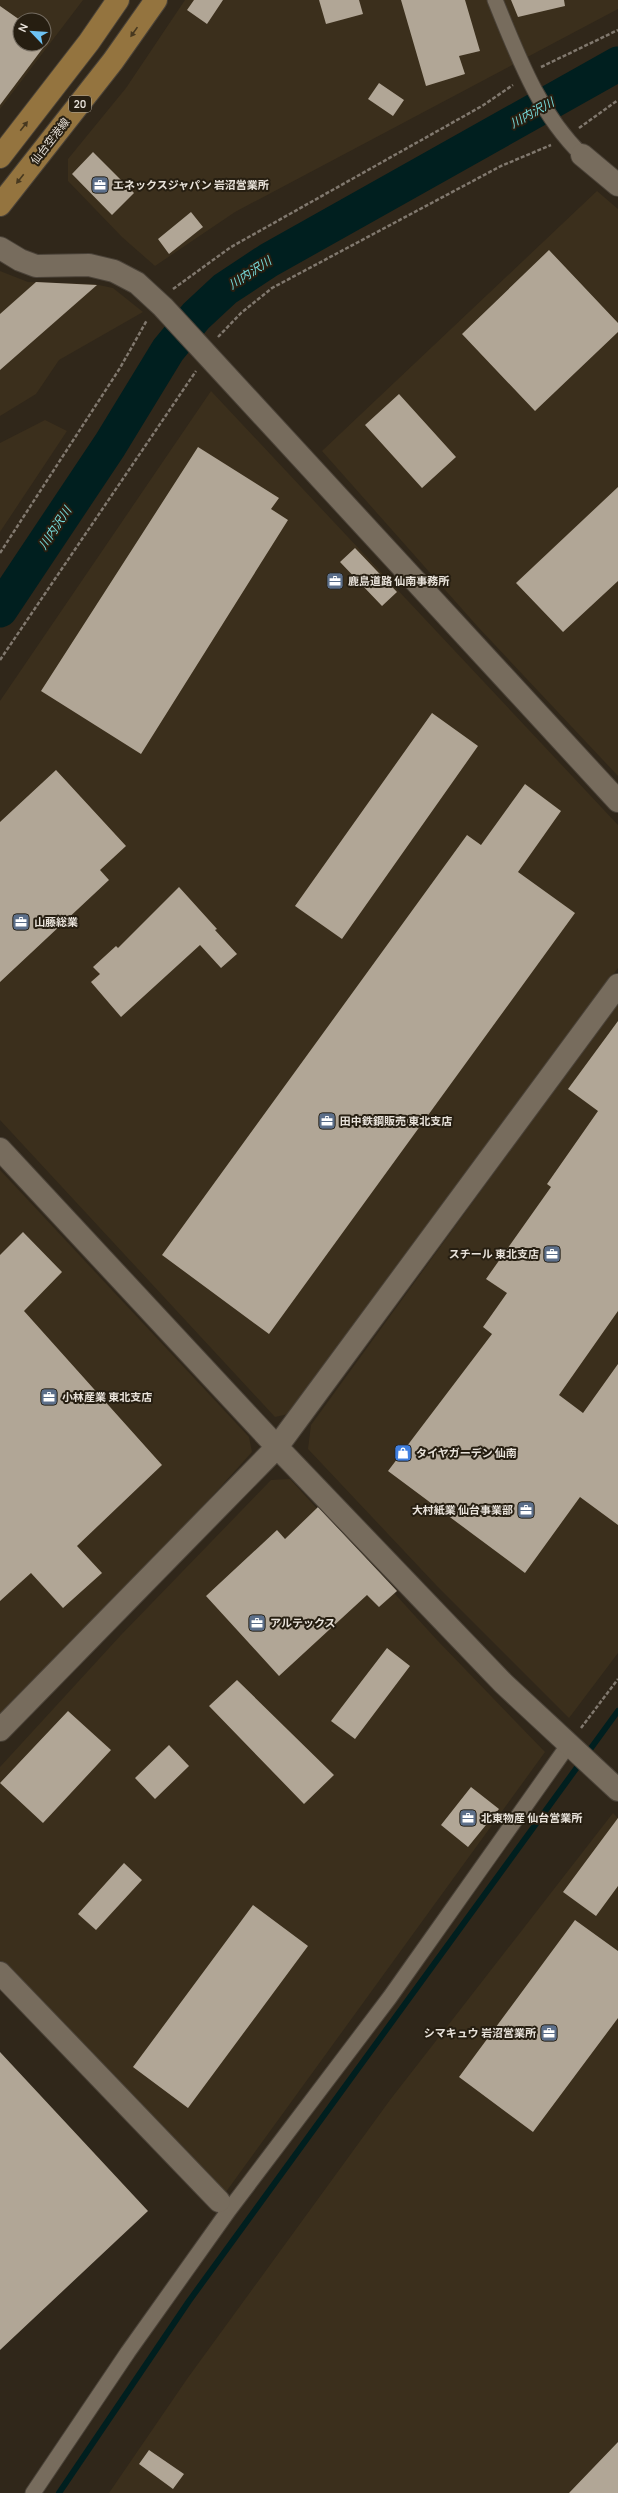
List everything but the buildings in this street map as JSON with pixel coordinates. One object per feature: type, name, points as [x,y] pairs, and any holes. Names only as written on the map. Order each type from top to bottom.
[{"type":"main road","points":[[0,157],[89,42],[118,0]]},
{"type":"main road","name":"仙台空港線","points":[[0,205],[113,60],[156,0]]},
{"type":"street","points":[[495,0],[528,79],[563,136],[582,155],[618,185]]},
{"type":"street","points":[[0,248],[20,260],[36,266],[89,265],[114,271],[137,283],[161,305],[618,801]]},
{"type":"street","points":[[0,1730],[278,1447],[618,985]]},
{"type":"street","points":[[0,1149],[278,1447],[503,1683],[616,1788]]},
{"type":"street","points":[[33,2493],[128,2352],[229,2210],[390,1997],[572,1747]]},
{"type":"street","points":[[0,1973],[218,2201]]},
{"type":"path","points":[[0,553],[120,368],[145,322],[161,305],[168,294],[231,247],[528,79],[618,30]]},
{"type":"path","points":[[0,660],[204,353],[241,313],[272,288],[501,166],[563,136],[618,100]]},
{"type":"path","points":[[572,1747],[618,1679]]},
{"type":"shaded area","points":[[0,0],[83,0],[52,41],[52,12],[12,12],[12,52],[43,52],[0,109]]},
{"type":"shaded area","points":[[185,0],[618,0],[618,9],[235,212],[155,266],[122,237],[68,181],[68,159],[126,88]]},
{"type":"shaded area","points":[[597,191],[618,209],[618,776],[478,627],[322,451]]},
{"type":"shaded area","points":[[0,271],[28,282],[94,284],[113,288],[143,312],[59,360],[36,394],[0,416]]},
{"type":"shaded area","points":[[211,391],[618,825],[618,968],[293,1413],[275,1417],[0,1120],[0,701]]},
{"type":"shaded area","points":[[45,420],[67,431],[0,532],[0,443]]},
{"type":"shaded area","points":[[618,1002],[618,1653],[569,1718],[437,1586],[308,1449],[311,1425]]},
{"type":"shaded area","points":[[0,1170],[249,1437],[252,1452],[205,1504],[0,1714]]},
{"type":"shaded area","points":[[290,1479],[437,1640],[545,1752],[223,2196],[0,1962],[0,1767],[121,1635],[271,1480]]},
{"type":"shaded area","points":[[613,1813],[618,1818],[618,2493],[109,2493],[187,2379],[390,2100]]},
{"type":"waterway","name":"川内沢川","points":[[0,610],[110,445],[168,350],[196,316],[225,289],[269,260],[618,64]]},
{"type":"waterway","points":[[59,2493],[189,2301],[618,1711]]},
{"type":"place","name":"エネックスジャパン 岩沼営業所","points":[[100,185]]},
{"type":"place","name":"鹿島道路 仙南事務所","points":[[335,581]]},
{"type":"place","name":"山藤総業","points":[[21,922]]},
{"type":"place","name":"田中鉄鋼販売 東北支店","points":[[327,1121]]},
{"type":"place","name":"スチール 東北支店","points":[[552,1254]]},
{"type":"place","name":"小林産業 東北支店","points":[[49,1397]]},
{"type":"place","name":"タイヤガーデン 仙南","points":[[403,1453]]},
{"type":"place","name":"大村紙業 仙台事業部","points":[[526,1510]]},
{"type":"place","name":"アルテックス","points":[[257,1623]]},
{"type":"place","name":"北東物産 仙台営業所","points":[[468,1818]]},
{"type":"place","name":"シマキュウ 岩沼営業所","points":[[549,2033]]}]
